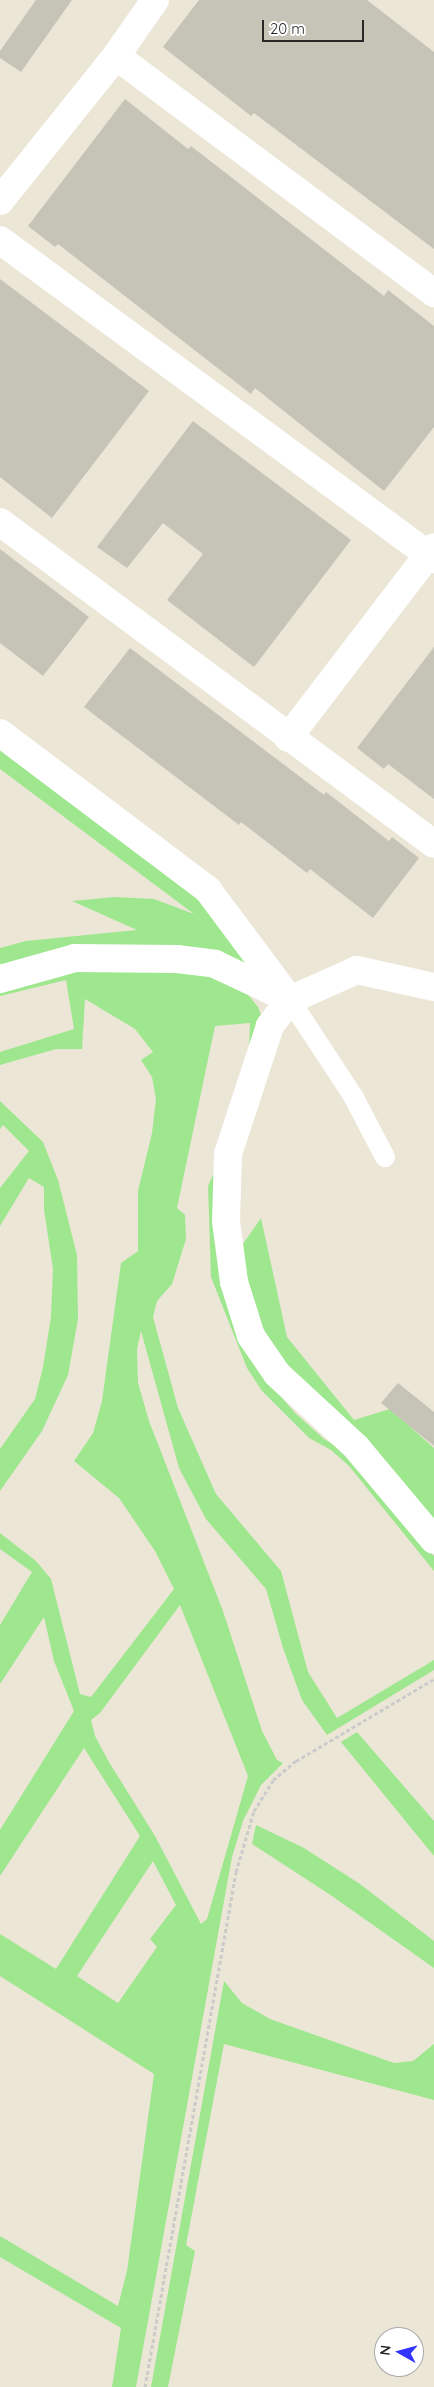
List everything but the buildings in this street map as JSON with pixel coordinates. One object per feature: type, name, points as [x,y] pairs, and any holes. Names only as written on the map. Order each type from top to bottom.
[{"type":"street","points":[[0,201],[116,56],[147,3]]},
{"type":"street","points":[[116,56],[434,293]]},
{"type":"street","points":[[0,240],[432,553],[288,738]]},
{"type":"street","points":[[0,522],[288,738],[434,844]]},
{"type":"street","points":[[0,733],[208,890],[290,1000]]},
{"type":"street","points":[[0,979],[75,958],[126,956],[177,959],[215,964],[290,1000]]},
{"type":"street","points":[[434,987],[357,970],[290,1000],[270,1026],[228,1154],[226,1221],[234,1282],[251,1336],[277,1374],[356,1447],[434,1540]]},
{"type":"lane","points":[[290,1000],[353,1096],[386,1157]]},
{"type":"path","points":[[145,2387],[236,1872],[254,1811],[273,1780],[296,1761],[434,1679]]},
{"type":"green space","points":[[0,747],[206,898],[266,972],[244,968],[0,973],[0,948],[26,941],[137,930],[72,901],[115,897],[154,899],[194,914],[0,769]]},
{"type":"green space","points":[[185,964],[245,991],[258,1007],[265,1025],[226,1164],[255,1366],[295,1413],[324,1439],[354,1457],[434,1556],[434,1571],[349,1466],[331,1450],[309,1438],[262,1391],[247,1368],[211,1277],[208,1186],[216,1168],[249,1048],[250,1023],[215,1026],[177,1208],[185,1215],[186,1239],[172,1284],[157,1301],[153,1317],[178,1408],[216,1494],[281,1571],[308,1672],[337,1718],[434,1660],[434,1670],[327,1735],[302,1700],[283,1648],[266,1589],[206,1519],[179,1468],[141,1331],[137,1349],[138,1383],[149,1421],[223,1611],[262,1731],[277,1760],[283,1763],[261,1785],[243,1821],[232,1857],[136,2387],[112,2387],[121,2328],[0,2257],[0,2236],[118,2306],[127,2271],[154,2074],[0,1976],[0,1934],[56,1969],[140,1836],[84,1748],[0,1876],[0,1830],[74,1711],[54,1661],[44,1617],[0,1684],[0,1625],[32,1572],[0,1549],[0,1533],[36,1561],[51,1579],[80,1694],[91,1697],[174,1589],[155,1551],[119,1498],[74,1461],[93,1433],[102,1401],[121,1263],[138,1251],[138,1191],[152,1133],[156,1099],[152,1077],[141,1060],[153,1052],[135,1029],[85,999],[82,1049],[56,1049],[0,1065],[0,1052],[74,1029],[66,980],[0,996],[0,987],[56,971]],"holes":[[[180,1605],[248,1776],[207,1919],[201,1924],[155,1836],[109,1762],[95,1736],[91,1720],[100,1713]],[[153,1861],[176,1905],[150,1939],[157,1947],[118,2003],[77,1976]]]},
{"type":"green space","points":[[0,1101],[43,1142],[58,1180],[77,1255],[78,1319],[68,1375],[42,1431],[0,1491],[0,1449],[35,1399],[43,1367],[51,1317],[53,1269],[44,1210],[44,1187],[29,1178],[0,1226],[0,1188],[29,1151],[3,1125],[0,1129]]},
{"type":"green space","points":[[261,1218],[287,1337],[354,1420],[390,1409],[434,1448],[434,1531],[285,1366],[265,1335],[252,1302],[240,1248]]},
{"type":"green space","points":[[357,1732],[434,1821],[434,1856],[341,1742]]},
{"type":"green space","points":[[256,1825],[304,1848],[360,1884],[434,1941],[434,1968],[332,1896],[252,1844]]},
{"type":"green space","points":[[224,1981],[242,2003],[270,2019],[394,2063],[413,2061],[434,2044],[434,2100],[224,2044],[186,2245],[195,2251],[168,2387],[151,2387]]}]
